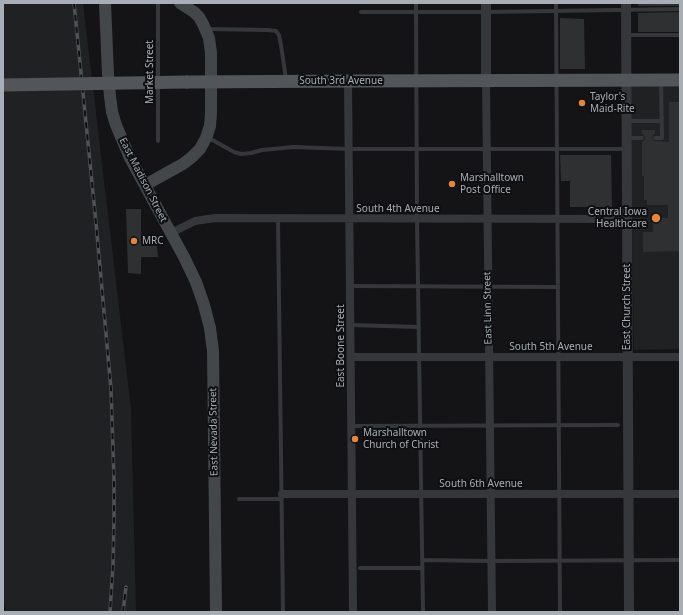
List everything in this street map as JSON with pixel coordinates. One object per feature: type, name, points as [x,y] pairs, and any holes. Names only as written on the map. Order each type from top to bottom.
[{"type":"main road","name":"East Madison Street","points":[[105,3],[108,74],[112,112],[116,125],[130,158],[184,257]]},
{"type":"main road","points":[[145,184],[183,164],[192,157],[200,149],[207,137],[210,126],[211,82],[210,45],[208,34],[199,17],[180,3]]},
{"type":"main road","name":"South 3rd Avenue","points":[[3,85],[417,80],[680,80]]},
{"type":"main road","name":"East Nevada Street","points":[[184,257],[196,282],[204,305],[210,328],[213,351],[216,612]]},
{"type":"street","name":"East Church Street","points":[[626,6],[629,612]]},
{"type":"street","name":"East Linn Street","points":[[486,8],[492,612]]},
{"type":"street","name":"East Boone Street","points":[[348,81],[353,612]]},
{"type":"street","name":"South 4th Avenue","points":[[171,233],[195,221],[215,218],[627,219]]},
{"type":"street","name":"South 5th Avenue","points":[[351,357],[680,357]]},
{"type":"street","name":"South 6th Avenue","points":[[282,496],[352,494],[680,494]]},
{"type":"lane","name":"Market Street","points":[[158,3],[158,141]]},
{"type":"lane","points":[[416,3],[417,219],[423,612]]},
{"type":"lane","points":[[556,3],[560,612]]},
{"type":"lane","points":[[361,12],[416,12],[486,8],[556,11],[626,6],[638,9],[680,9]]},
{"type":"lane","points":[[206,29],[276,31],[279,35],[287,81]]},
{"type":"lane","points":[[626,35],[680,35]]},
{"type":"lane","points":[[655,138],[662,138],[661,80]]},
{"type":"lane","points":[[626,121],[662,122]]},
{"type":"lane","points":[[207,137],[234,152],[241,154],[262,150],[294,147],[349,149],[626,149]]},
{"type":"lane","points":[[626,138],[642,138]]},
{"type":"lane","points":[[278,218],[283,612]]},
{"type":"lane","points":[[350,286],[558,287]]},
{"type":"lane","points":[[350,325],[419,327]]},
{"type":"lane","points":[[351,426],[618,425]]},
{"type":"lane","points":[[240,499],[282,496]]},
{"type":"lane","points":[[422,560],[680,560]]},
{"type":"lane","points":[[360,568],[422,568]]},
{"type":"shaded area","points":[[3,3],[83,3],[131,409],[136,612],[6,612],[3,600]]},
{"type":"shaded area","name":"Central Iowa Healthcare","points":[[630,86],[680,87],[680,349],[634,350]]},
{"type":"building","points":[[638,3],[680,3],[680,6],[638,6]]},
{"type":"building","points":[[680,12],[680,32],[638,32],[638,13]]},
{"type":"building","points":[[560,18],[584,19],[585,69],[560,69]]},
{"type":"building","points":[[669,102],[680,102],[680,251],[643,252],[643,232],[653,232],[653,218],[668,218],[668,205],[647,205],[647,200],[644,200],[642,142],[645,138],[642,134],[642,130],[655,130],[655,134],[652,138],[654,141],[669,142]]},
{"type":"building","points":[[560,155],[611,155],[612,207],[570,207],[570,181],[561,181]]},
{"type":"building","name":"MRC","points":[[126,209],[141,209],[141,245],[157,244],[158,257],[141,257],[141,274],[128,273]]},
{"type":"railway","points":[[74,3],[111,389],[114,518],[110,612]]},
{"type":"railway","points":[[123,612],[126,587]]},
{"type":"place","name":"Taylor's Maid-Rite","points":[[582,103]]},
{"type":"place","name":"Marshalltown Post Office","points":[[452,184]]},
{"type":"place","name":"Central Iowa Healthcare","points":[[656,218]]},
{"type":"place","name":"MRC","points":[[134,241]]},
{"type":"place","name":"Marshalltown Church of Christ","points":[[355,439]]}]
